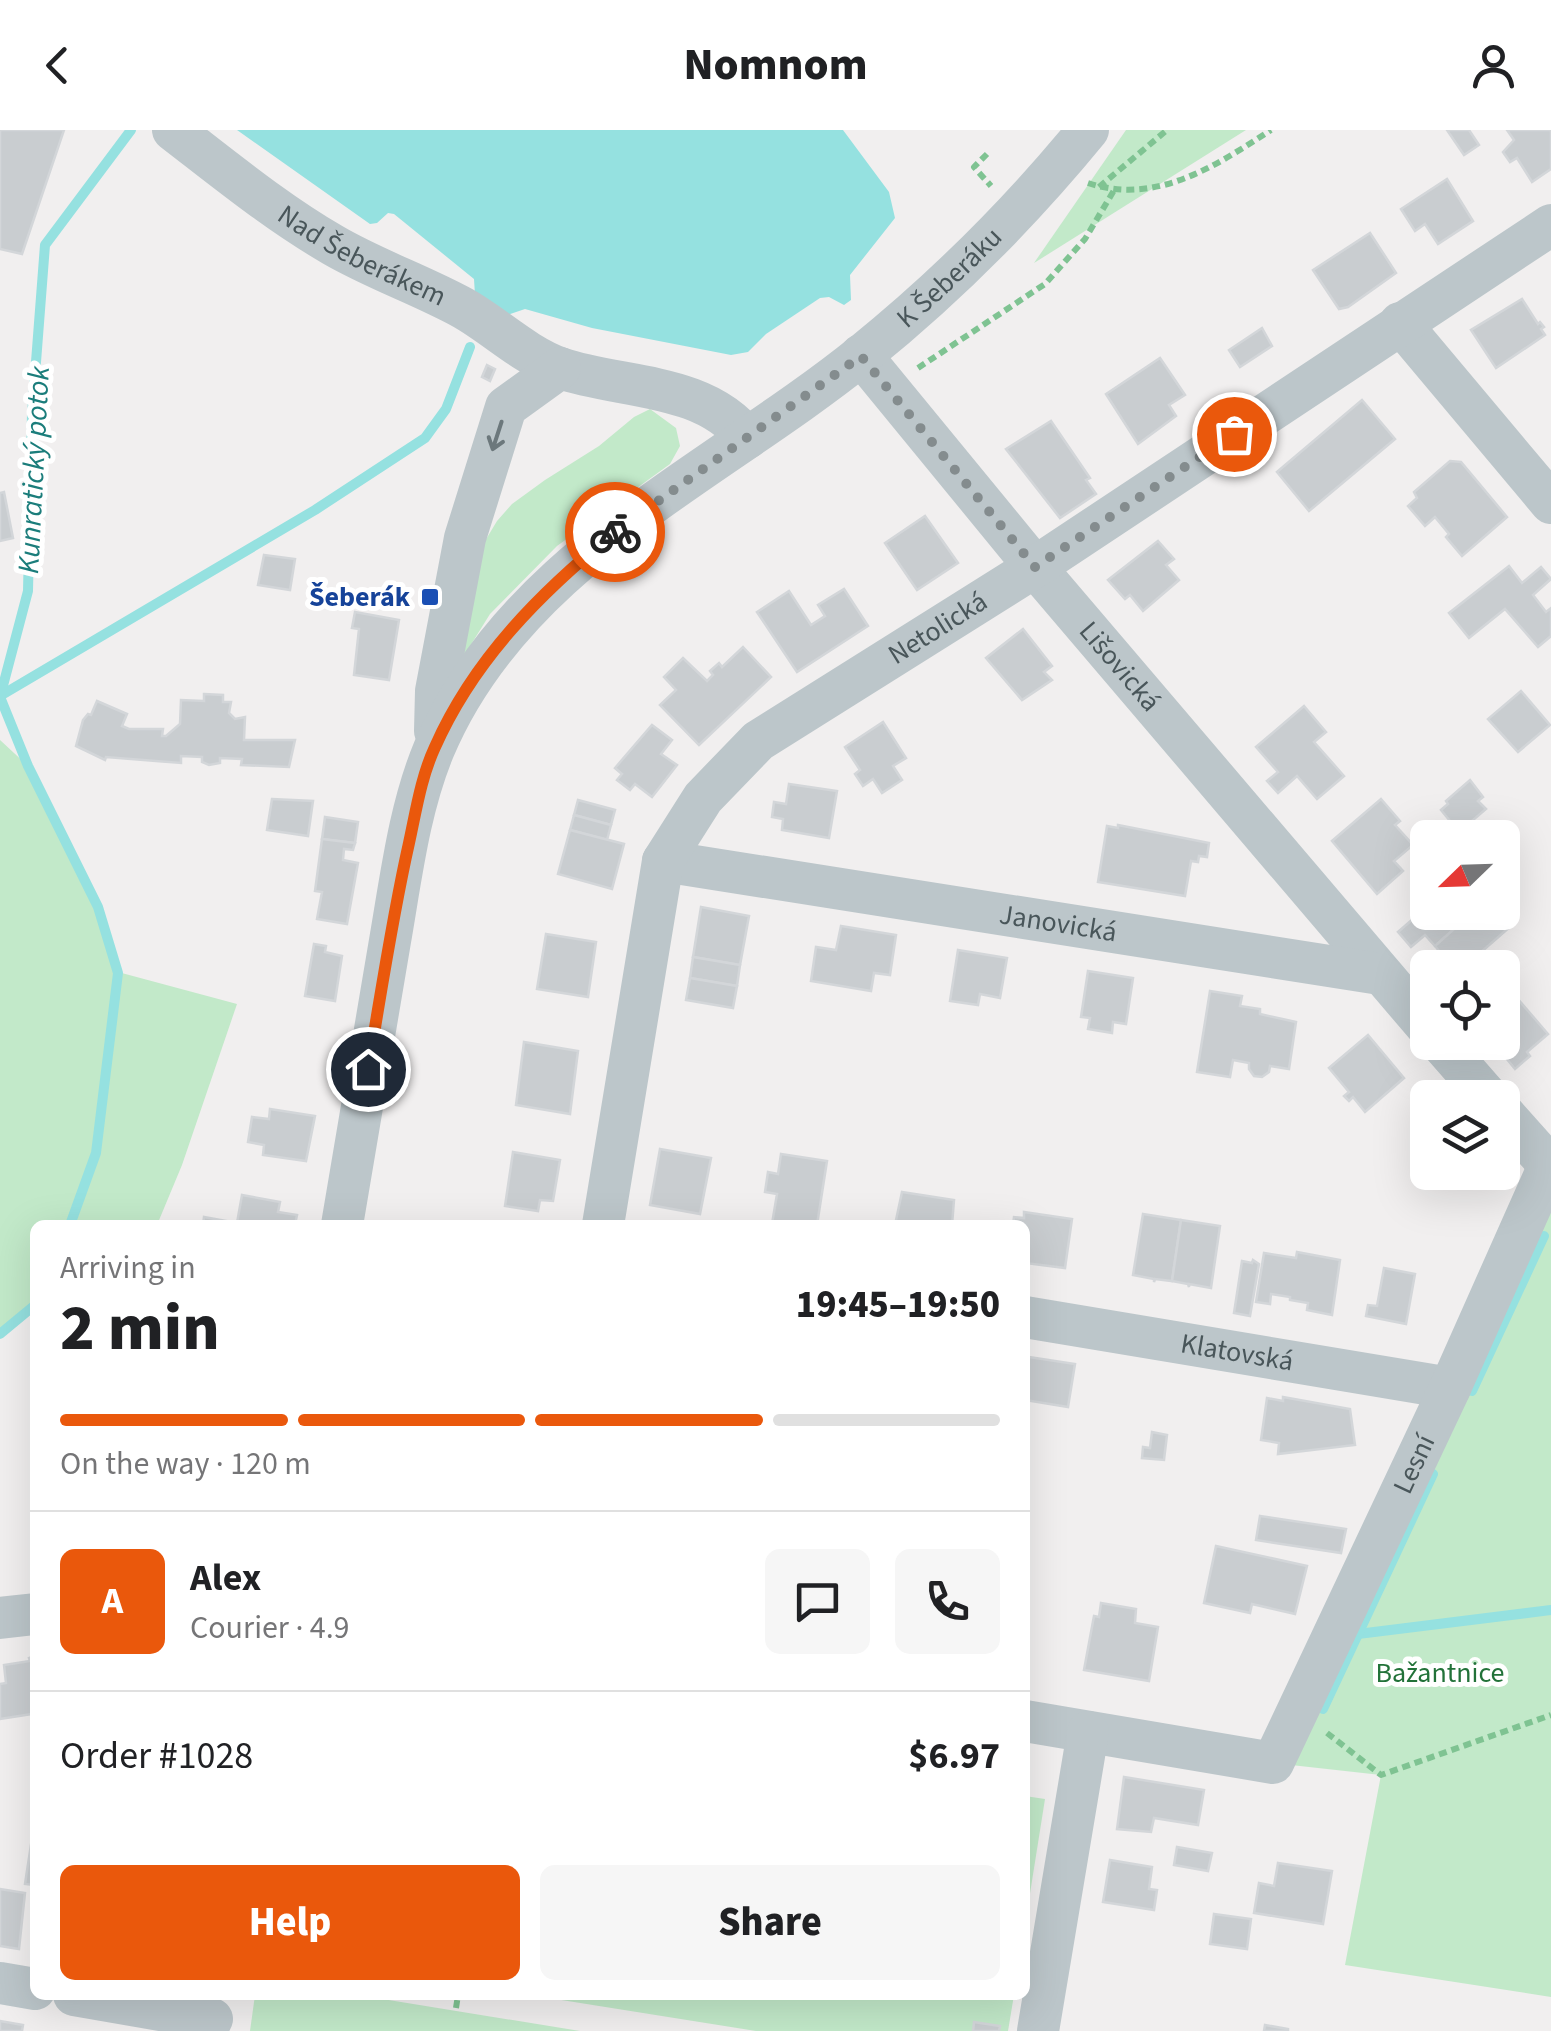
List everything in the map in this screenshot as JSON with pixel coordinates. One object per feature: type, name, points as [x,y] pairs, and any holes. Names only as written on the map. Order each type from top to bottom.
[{"type":"street","name":"Nad Šeberákem","points":[[173,130],[283,215],[337,248],[462,308],[560,368]]},
{"type":"street","name":"K Šeberáku","points":[[343,1220],[402,870],[424,776],[464,690],[559,577],[615,532],[861,356],[999,232],[1088,130]]},
{"type":"street","name":"Netolická","points":[[605,1220],[663,861],[703,798],[758,741],[1035,567],[1551,226]]},
{"type":"street","points":[[1400,323],[1551,503]]},
{"type":"street","name":"Lišovická","points":[[861,356],[1380,974]]},
{"type":"street","points":[[434,748],[436,690],[464,538],[506,407],[560,368],[702,403],[728,416],[747,438]]},
{"type":"street","name":"Janovická","points":[[663,861],[1380,974]]},
{"type":"street","points":[[1380,974],[1410,1008]]},
{"type":"street","points":[[1456,1060],[1474,1080]]},
{"type":"street","points":[[1520,1131],[1550,1163]]},
{"type":"street","name":"Lesní","points":[[1088,1732],[1273,1763],[1450,1388],[1550,1163]]},
{"type":"street","name":"Klatovská","points":[[1030,1318],[1450,1388]]},
{"type":"street","points":[[0,1618],[30,1615]]},
{"type":"street","points":[[1030,1722],[1088,1732],[1038,2031]]},
{"type":"street","points":[[0,1983],[30,1987]]},
{"type":"street","points":[[108,2000],[212,2015]]},
{"type":"path","points":[[1099,186],[1167,130]]},
{"type":"path","points":[[1054,171],[1099,186],[1147,189],[1189,179],[1271,130]]},
{"type":"path","points":[[987,154],[974,167],[1000,197]]},
{"type":"path","points":[[888,388],[1045,284],[1085,238],[1116,187]]},
{"type":"path","points":[[1316,1725],[1381,1774],[1551,1715]]},
{"type":"path","points":[[456,2008],[457,2000]]},
{"type":"green space","points":[[1126,130],[1246,130],[1034,263]]},
{"type":"green space","points":[[650,409],[676,428],[680,446],[670,464],[557,546],[490,614],[452,675],[482,546],[497,521],[512,504]]},
{"type":"green space","points":[[0,740],[28,766],[98,907],[118,972],[237,1004],[159,1220],[30,1220],[30,1305],[0,1332]]},
{"type":"green space","name":"Bažantnice","points":[[1551,1162],[1551,1997],[1345,1965],[1381,1775],[1273,1763]]},
{"type":"green space","points":[[1030,1797],[1045,1799],[1030,1894]]},
{"type":"green space","points":[[254,2000],[389,2000],[580,2031],[250,2031]]},
{"type":"green space","points":[[561,2000],[1013,2000],[1008,2031],[975,2022],[973,2031],[756,2031]]},
{"type":"water","points":[[237,130],[843,130],[889,192],[895,218],[850,275],[851,300],[844,305],[829,297],[820,298],[766,334],[748,352],[731,355],[592,328],[525,309],[507,315],[475,295],[474,279],[394,214],[388,213],[370,224]]},
{"type":"building","points":[[0,130],[64,130],[22,254],[0,249]]},
{"type":"building","points":[[1447,130],[1469,130],[1479,145],[1464,155]]},
{"type":"building","points":[[1507,130],[1551,130],[1551,169],[1532,182],[1517,158],[1510,162],[1503,152],[1514,140]]},
{"type":"building","points":[[1447,179],[1473,221],[1438,244],[1425,224],[1415,231],[1401,209]]},
{"type":"building","points":[[1370,233],[1396,273],[1348,307],[1339,309],[1313,270]]},
{"type":"building","points":[[1522,299],[1544,327],[1541,329],[1545,335],[1496,368],[1471,330]]},
{"type":"building","points":[[1262,328],[1272,346],[1240,367],[1229,350]]},
{"type":"building","points":[[1160,358],[1185,395],[1169,405],[1176,416],[1138,444],[1106,394]]},
{"type":"building","points":[[487,365],[495,369],[490,381],[482,377]]},
{"type":"building","points":[[1362,400],[1395,439],[1309,511],[1277,472]]},
{"type":"building","points":[[1051,421],[1090,478],[1086,480],[1096,494],[1060,518],[1006,449]]},
{"type":"building","points":[[1450,461],[1461,462],[1507,517],[1462,556],[1435,517],[1425,526],[1408,506],[1417,498],[1414,492]]},
{"type":"building","points":[[4,492],[13,538],[0,541],[0,493]]},
{"type":"building","points":[[925,516],[958,563],[917,590],[885,543]]},
{"type":"building","points":[[1158,541],[1174,559],[1166,565],[1179,580],[1143,611],[1130,595],[1125,599],[1108,580]]},
{"type":"building","points":[[264,555],[295,559],[290,590],[258,585]]},
{"type":"building","points":[[1509,566],[1522,583],[1541,567],[1551,579],[1533,595],[1546,612],[1551,608],[1551,636],[1538,647],[1505,609],[1469,638],[1449,613]]},
{"type":"building","points":[[844,589],[868,626],[797,672],[757,612],[789,591],[811,625],[825,616],[818,605]]},
{"type":"building","points":[[355,612],[399,620],[389,680],[354,675],[359,629],[352,628]]},
{"type":"building","points":[[1023,629],[1052,666],[1044,672],[1052,680],[1022,700],[986,658]]},
{"type":"building","points":[[743,647],[771,677],[699,745],[660,705],[676,690],[664,677],[683,658],[707,681],[713,675],[710,671],[719,663],[722,667]]},
{"type":"building","points":[[1521,691],[1550,725],[1518,752],[1488,719]]},
{"type":"building","points":[[204,694],[223,695],[223,702],[231,702],[229,713],[235,719],[245,717],[244,740],[295,740],[289,767],[241,765],[242,759],[220,758],[220,763],[209,765],[202,762],[202,757],[181,756],[181,763],[106,757],[105,760],[76,746],[83,720],[91,715],[97,701],[127,714],[122,726],[163,729],[162,736],[166,736],[180,724],[181,700],[204,701]]},
{"type":"building","points":[[1304,706],[1326,732],[1314,742],[1344,776],[1317,799],[1297,776],[1278,793],[1267,781],[1278,772],[1256,747]]},
{"type":"building","points":[[883,722],[906,758],[893,766],[902,780],[882,793],[873,779],[863,786],[855,774],[860,770],[845,747]]},
{"type":"building","points":[[652,725],[672,740],[661,754],[677,765],[652,797],[635,784],[630,790],[617,780],[622,774],[615,768]]},
{"type":"building","points":[[1470,780],[1483,797],[1478,801],[1486,809],[1473,820],[1449,820],[1441,810],[1448,804],[1446,801]]},
{"type":"building","points":[[789,784],[837,791],[829,838],[782,830],[783,819],[772,817],[774,802],[786,804]]},
{"type":"building","points":[[272,799],[313,801],[308,836],[267,830]]},
{"type":"building","points":[[1381,799],[1400,821],[1395,825],[1410,842],[1410,848],[1394,861],[1403,871],[1377,894],[1332,841]]},
{"type":"building","points":[[578,800],[615,810],[611,825],[574,815]]},
{"type":"building","points":[[574,815],[611,825],[607,840],[570,830]]},
{"type":"building","points":[[325,817],[358,822],[355,843],[322,839]]},
{"type":"building","points":[[1107,826],[1209,843],[1207,857],[1191,861],[1185,896],[1098,882]]},
{"type":"building","points":[[570,830],[624,844],[612,889],[558,874]]},
{"type":"building","points":[[322,839],[355,843],[353,850],[344,849],[343,860],[358,863],[347,924],[317,919],[322,892],[315,891]]},
{"type":"building","points":[[701,907],[749,916],[740,965],[693,957]]},
{"type":"building","points":[[1410,922],[1410,930],[1453,930],[1435,946],[1425,935],[1411,947],[1398,932]]},
{"type":"building","points":[[841,926],[896,935],[890,975],[874,973],[871,991],[811,981],[816,947],[836,950]]},
{"type":"building","points":[[1453,930],[1506,930],[1484,950],[1438,950],[1435,946]]},
{"type":"building","points":[[546,934],[596,942],[588,997],[537,989]]},
{"type":"building","points":[[314,944],[326,946],[325,952],[342,956],[335,1001],[305,996]]},
{"type":"building","points":[[958,950],[1007,958],[1000,998],[980,994],[978,1005],[950,1001]]},
{"type":"building","points":[[693,957],[740,965],[737,986],[690,978]]},
{"type":"building","points":[[1088,971],[1133,978],[1126,1024],[1113,1022],[1112,1033],[1088,1029],[1090,1018],[1081,1017]]},
{"type":"building","points":[[690,978],[737,986],[733,1008],[686,1000]]},
{"type":"building","points":[[1210,991],[1242,996],[1240,1006],[1296,1022],[1289,1069],[1270,1066],[1262,1077],[1254,1076],[1249,1063],[1233,1060],[1230,1077],[1197,1072]]},
{"type":"building","points":[[1520,1002],[1548,1034],[1515,1069],[1508,1060],[1520,1060]]},
{"type":"building","points":[[1368,1035],[1404,1078],[1365,1112],[1353,1097],[1349,1101],[1344,1096],[1349,1092],[1329,1068]]},
{"type":"building","points":[[524,1042],[578,1051],[570,1114],[516,1105]]},
{"type":"building","points":[[270,1109],[315,1116],[306,1161],[263,1155],[264,1145],[248,1142],[252,1117],[269,1119]]},
{"type":"building","points":[[660,1149],[711,1158],[700,1214],[650,1205]]},
{"type":"building","points":[[513,1152],[560,1160],[553,1201],[540,1200],[538,1211],[505,1206]]},
{"type":"building","points":[[781,1154],[827,1161],[818,1220],[773,1220],[777,1194],[765,1192],[768,1172],[778,1174]]},
{"type":"building","points":[[902,1192],[954,1200],[952,1220],[896,1220]]},
{"type":"building","points":[[242,1195],[280,1202],[278,1212],[297,1215],[296,1220],[238,1220]]},
{"type":"building","points":[[1024,1212],[1072,1219],[1065,1268],[1030,1264],[1030,1220],[1014,1220],[1024,1218]]},
{"type":"building","points":[[1143,1214],[1181,1220],[1172,1281],[1154,1282],[1133,1275]]},
{"type":"building","points":[[1181,1220],[1220,1226],[1211,1288],[1172,1281]]},
{"type":"building","points":[[1297,1252],[1340,1260],[1332,1315],[1307,1310],[1308,1303],[1290,1297],[1271,1294],[1270,1304],[1256,1302],[1264,1253],[1296,1258]]},
{"type":"building","points":[[1242,1261],[1259,1264],[1250,1316],[1234,1313]]},
{"type":"building","points":[[1384,1268],[1415,1274],[1406,1324],[1366,1316],[1368,1305],[1377,1306]]},
{"type":"building","points":[[1030,1357],[1075,1364],[1068,1407],[1030,1401]]},
{"type":"building","points":[[1283,1397],[1350,1409],[1355,1445],[1278,1454],[1279,1443],[1261,1440],[1267,1398],[1283,1401]]},
{"type":"building","points":[[1152,1432],[1167,1435],[1164,1460],[1142,1458],[1143,1447],[1150,1448]]},
{"type":"building","points":[[1260,1516],[1346,1529],[1341,1553],[1256,1540]]},
{"type":"building","points":[[1216,1546],[1307,1566],[1295,1614],[1252,1604],[1250,1613],[1204,1603]]},
{"type":"building","points":[[1101,1603],[1136,1609],[1135,1623],[1158,1627],[1149,1681],[1084,1670],[1094,1616],[1099,1617]]},
{"type":"building","points":[[30,1661],[30,1714],[0,1719],[0,1684],[6,1683],[4,1665]]},
{"type":"building","points":[[1124,1777],[1204,1790],[1198,1825],[1154,1818],[1151,1832],[1117,1829]]},
{"type":"building","points":[[1177,1847],[1212,1853],[1208,1871],[1174,1865]]},
{"type":"building","points":[[30,1851],[30,1884],[25,1884]]},
{"type":"building","points":[[1110,1860],[1152,1867],[1149,1889],[1157,1890],[1154,1910],[1103,1902]]},
{"type":"building","points":[[1278,1863],[1332,1871],[1323,1924],[1254,1913],[1259,1883],[1274,1886]]},
{"type":"building","points":[[0,1889],[25,1893],[19,1949],[0,1946]]},
{"type":"building","points":[[1214,1914],[1251,1919],[1247,1949],[1210,1944]]},
{"type":"building","points":[[0,2021],[23,2025],[22,2031],[0,2031]]},
{"type":"building","points":[[974,2022],[1000,2026],[999,2031],[973,2031]]},
{"type":"building","points":[[1265,2025],[1288,2029],[1288,2031],[1264,2031]]},
{"type":"waterway","name":"Kunratický potok","points":[[72,1220],[96,1153],[118,973],[98,907],[28,766],[0,697],[28,591],[32,414],[45,245],[131,130]]},
{"type":"waterway","points":[[0,696],[315,510],[425,438],[446,409],[470,347]]},
{"type":"waterway","points":[[1472,1391],[1544,1236]]},
{"type":"waterway","name":"Kunratický potok","points":[[0,1334],[30,1309]]},
{"type":"waterway","points":[[1323,1709],[1433,1474]]},
{"type":"waterway","points":[[1358,1634],[1551,1610]]},
{"type":"way so far","points":[[615,532],[861,356],[1035,567],[1234,434]]},
{"type":"place","name":"Šeberák","points":[[430,597]]},
{"type":"route","points":[[368,1069],[402,870],[434,748],[464,690],[509,632],[559,577],[615,532]]}]
